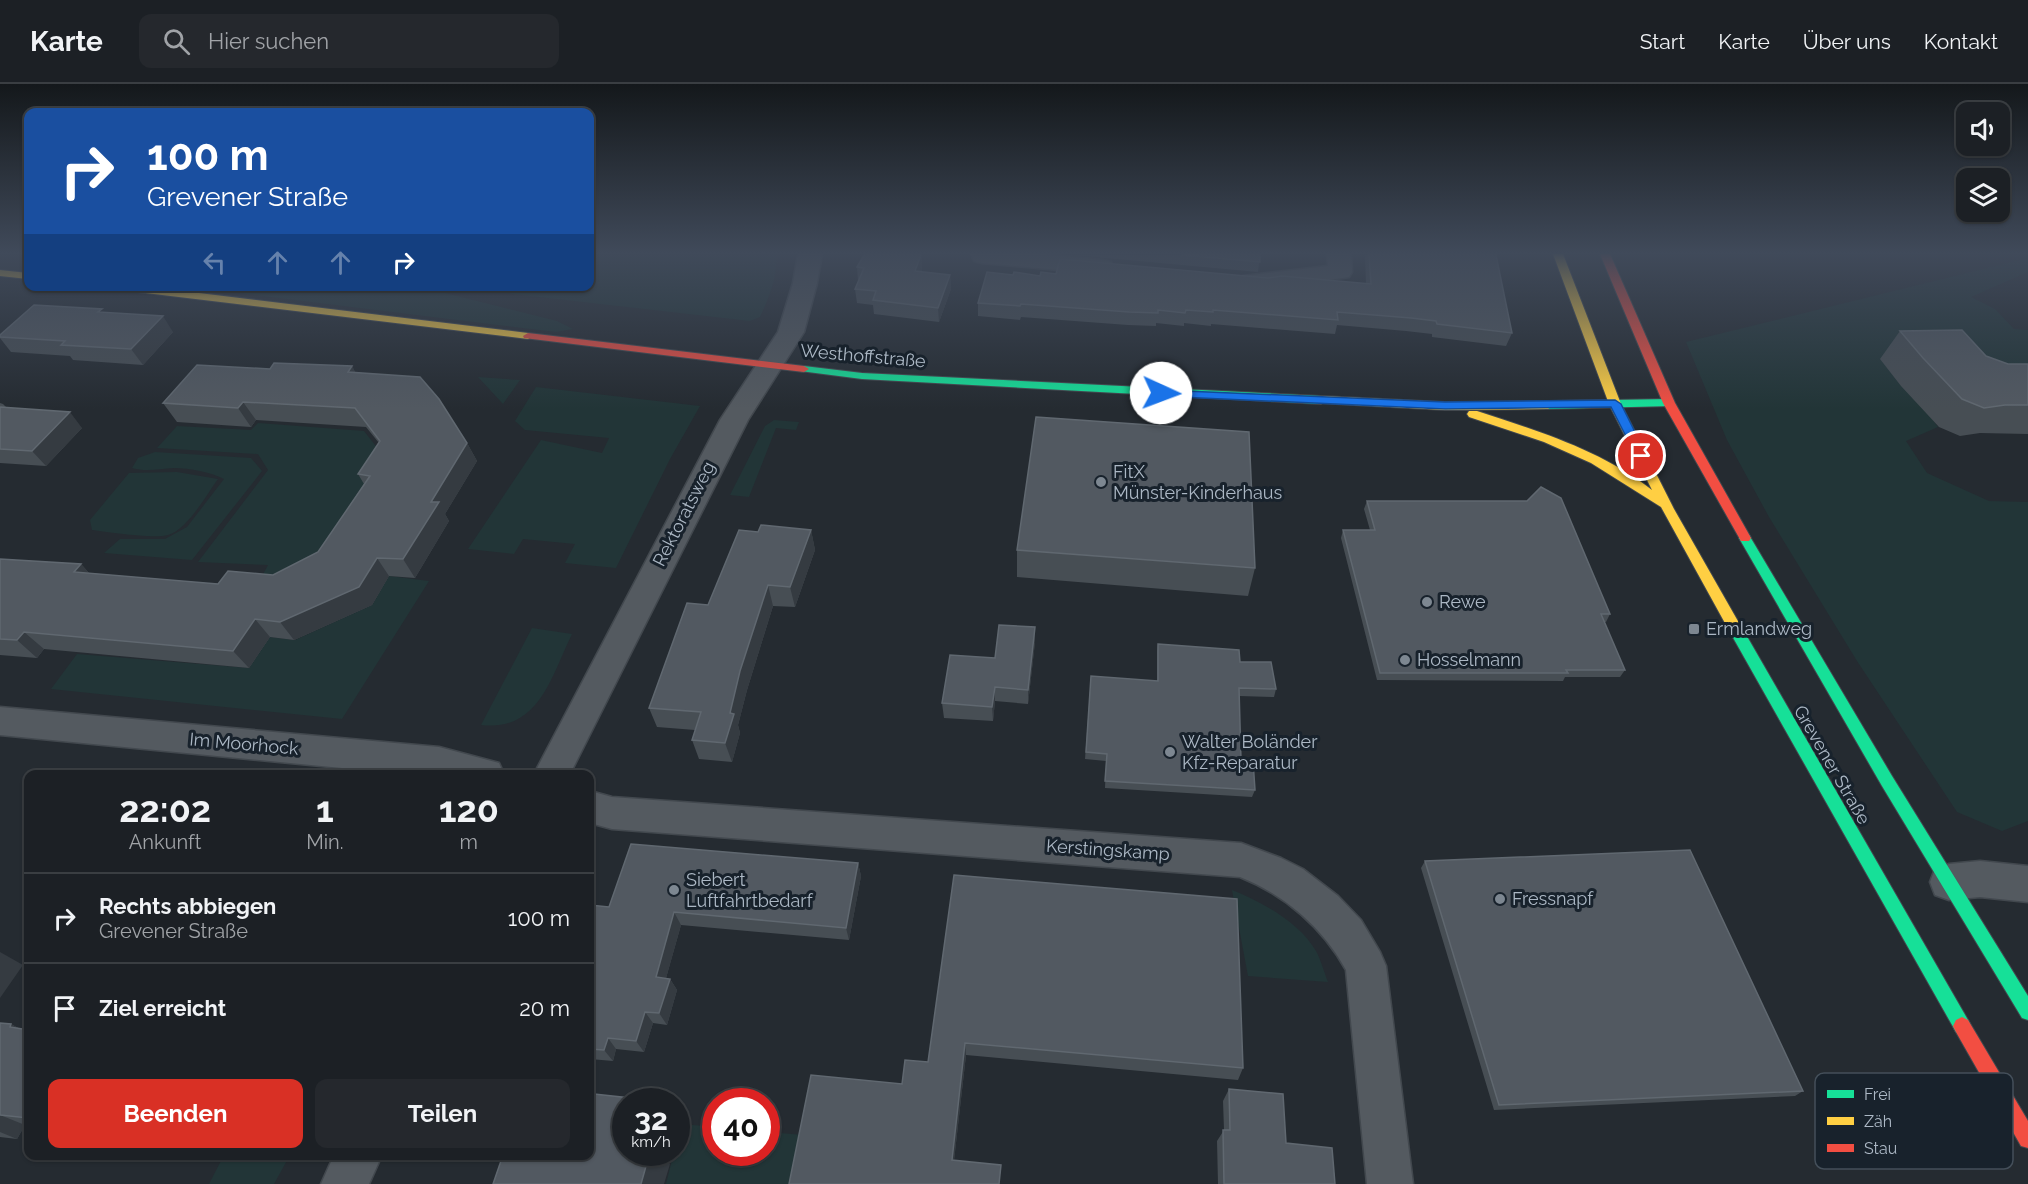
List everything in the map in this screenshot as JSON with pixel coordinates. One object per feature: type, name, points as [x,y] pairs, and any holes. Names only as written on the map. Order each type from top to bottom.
[{"type":"main road","name":"Westhoffstraße","points":[[273,305],[770,365],[917,379],[1445,406],[1615,404]]},
{"type":"main road","name":"Grevener Straße","points":[[1577,305],[1615,404],[1668,509],[1815,772],[1989,1073]]},
{"type":"main road","points":[[1627,305],[1669,403],[1687,438],[1887,781],[2028,1012]]},
{"type":"main road","points":[[1615,404],[1669,403]]},
{"type":"main road","points":[[1445,406],[1558,442],[1588,455],[1638,484],[1668,509]]},
{"type":"main road","name":"Grevener Straße","points":[[2013,1114],[2028,1140]]},
{"type":"street","name":"Rektoratsweg","points":[[554,770],[734,420],[791,332],[799,305]]},
{"type":"street","name":"Im Moorhock","points":[[0,721],[439,762],[470,770]]},
{"type":"street","name":"Kerstingskamp","points":[[594,808],[612,813],[1241,860],[1267,870],[1289,882],[1324,909],[1347,933],[1366,966],[1390,1184]]},
{"type":"street","points":[[1949,882],[1980,879],[2028,884]]},
{"type":"street","points":[[344,1184],[356,1160]]},
{"type":"shaded area","points":[[338,305],[494,305],[557,321],[573,329],[556,332]]},
{"type":"shaded area","points":[[612,305],[765,305],[760,317],[750,321]]},
{"type":"shaded area","points":[[1835,305],[1988,305],[1995,309],[2014,329],[2028,330],[2028,392],[1909,394],[1915,395],[1938,427],[1906,441],[1927,473],[1989,501],[2028,502],[2028,821],[2002,831],[1957,812],[1857,661],[1769,517],[1727,440],[1686,342]]},
{"type":"shaded area","points":[[478,377],[520,380],[503,404]]},
{"type":"shaded area","points":[[536,387],[700,406],[670,459],[616,568],[565,563],[575,544],[523,539],[514,554],[468,549],[541,440],[602,453],[609,438],[525,430],[515,421]]},
{"type":"shaded area","points":[[774,420],[799,422],[796,430],[776,428],[749,497],[730,495],[765,426]]},
{"type":"shaded area","points":[[258,423],[364,431],[386,459],[326,569],[258,584],[268,565],[198,562],[268,470],[258,454],[157,448],[177,426],[251,430]]},
{"type":"shaded area","points":[[155,452],[251,458],[262,471],[192,560],[104,553],[120,539],[165,539],[187,527],[224,479],[206,472],[187,469],[132,468],[138,458]]},
{"type":"shaded area","points":[[177,472],[218,479],[196,511],[175,532],[152,536],[92,530],[90,520],[129,473]]},
{"type":"shaded area","points":[[389,576],[429,581],[342,719],[51,689],[77,654],[249,668],[270,637],[295,640],[372,605]]},
{"type":"shaded area","points":[[532,628],[572,634],[549,684],[530,711],[517,720],[501,725],[481,725]]},
{"type":"shaded area","points":[[1232,890],[1279,914],[1300,931],[1316,951],[1328,982],[1248,976]]},
{"type":"shaded area","points":[[690,1125],[702,1126],[702,1166],[780,1166],[780,1133],[804,1135],[795,1184],[666,1184],[670,1166],[690,1166]]},
{"type":"shaded area","points":[[221,1160],[287,1160],[274,1184],[209,1184]]},
{"type":"building","points":[[34,305],[102,309],[98,312],[163,316],[131,349],[61,345],[65,341],[0,337]]},
{"type":"building","points":[[916,305],[939,305],[938,308]]},
{"type":"building","points":[[1039,305],[1506,305],[1512,333],[1437,324],[1436,321],[1411,318],[1337,312],[1338,320],[1213,310],[1213,312],[1186,310],[1185,313],[1158,310],[1158,313]]},
{"type":"building","points":[[1962,330],[1986,356],[2008,364],[2028,364],[2028,405],[1984,408],[1962,399],[1900,331]]},
{"type":"building","points":[[274,363],[352,366],[348,372],[420,377],[439,399],[467,443],[431,502],[439,502],[403,559],[377,558],[359,587],[280,622],[255,619],[233,651],[24,632],[17,640],[0,639],[0,559],[81,564],[74,572],[218,584],[228,571],[273,575],[318,552],[370,476],[358,474],[380,441],[355,408],[243,402],[238,408],[163,403],[197,365],[270,369]]},
{"type":"building","points":[[0,407],[70,412],[32,451],[0,449]]},
{"type":"building","points":[[1036,417],[1249,432],[1255,568],[1017,550]]},
{"type":"building","points":[[1541,487],[1561,498],[1610,614],[1601,614],[1625,670],[1566,670],[1568,673],[1380,673],[1343,530],[1375,530],[1367,501],[1527,501]]},
{"type":"building","points":[[761,525],[811,530],[790,587],[768,585],[740,671],[730,713],[734,714],[725,743],[692,740],[701,712],[649,708],[687,603],[708,605],[739,530],[758,532]]},
{"type":"building","points":[[999,625],[1035,627],[1028,690],[995,687],[992,707],[942,703],[950,655],[995,658]]},
{"type":"building","points":[[1158,644],[1239,650],[1240,662],[1271,662],[1276,689],[1239,688],[1241,760],[1253,761],[1255,790],[1105,781],[1107,754],[1086,752],[1091,676],[1158,681]]},
{"type":"building","points":[[631,844],[858,863],[846,928],[674,912],[656,977],[670,979],[659,1013],[645,1012],[636,1041],[608,1038],[604,1050],[594,1049],[594,905],[609,907]]},
{"type":"building","points":[[1690,850],[1803,1091],[1499,1105],[1425,861]]},
{"type":"building","points":[[954,875],[1237,899],[1243,1068],[965,1043],[952,1160],[1001,1165],[999,1184],[789,1184],[811,1075],[902,1084],[905,1060],[928,1062]]},
{"type":"building","points":[[0,1023],[11,1024],[10,1027],[24,1029],[24,1118],[0,1115]]},
{"type":"building","points":[[1229,1089],[1283,1094],[1286,1143],[1332,1148],[1335,1184],[1224,1184],[1223,1130],[1230,1130]]},
{"type":"building","points":[[594,1094],[612,1096],[612,1166],[646,1166],[641,1184],[493,1184],[501,1160],[594,1160]]},
{"type":"traffic: fast","points":[[804,369],[862,376],[1321,400]]},
{"type":"traffic: fast","points":[[1548,405],[1669,403]]},
{"type":"traffic: fast","points":[[1745,538],[1887,781],[2028,1012]]},
{"type":"traffic: fast","points":[[1736,630],[1962,1026]]},
{"type":"traffic: slow","points":[[273,305],[528,336]]},
{"type":"traffic: slow","points":[[1578,305],[1615,404],[1668,509],[1736,630]]},
{"type":"traffic: slow","points":[[1321,400],[1445,406],[1548,405]]},
{"type":"traffic: slow","points":[[1473,414],[1572,449],[1618,472],[1661,503]]},
{"type":"traffic: jam","points":[[1627,305],[1669,403],[1745,538]]},
{"type":"traffic: jam","points":[[528,336],[804,369]]},
{"type":"traffic: jam","points":[[1962,1026],[1989,1073]]},
{"type":"traffic: jam","points":[[2013,1113],[2028,1139]]},
{"type":"place","name":"FitX Münster-Kinderhaus","points":[[1101,482]]},
{"type":"place","name":"Rewe","points":[[1427,602]]},
{"type":"place","name":"Ermlandweg","points":[[1694,629]]},
{"type":"place","name":"Hosselmann","points":[[1405,660]]},
{"type":"place","name":"Walter Boländer Kfz-Reparatur","points":[[1170,752]]},
{"type":"place","name":"Siebert Luftfahrtbedarf","points":[[674,890]]},
{"type":"place","name":"Fressnapf","points":[[1500,899]]},
{"type":"route","points":[[1161,393],[1445,406],[1615,404],[1641,456]]}]
